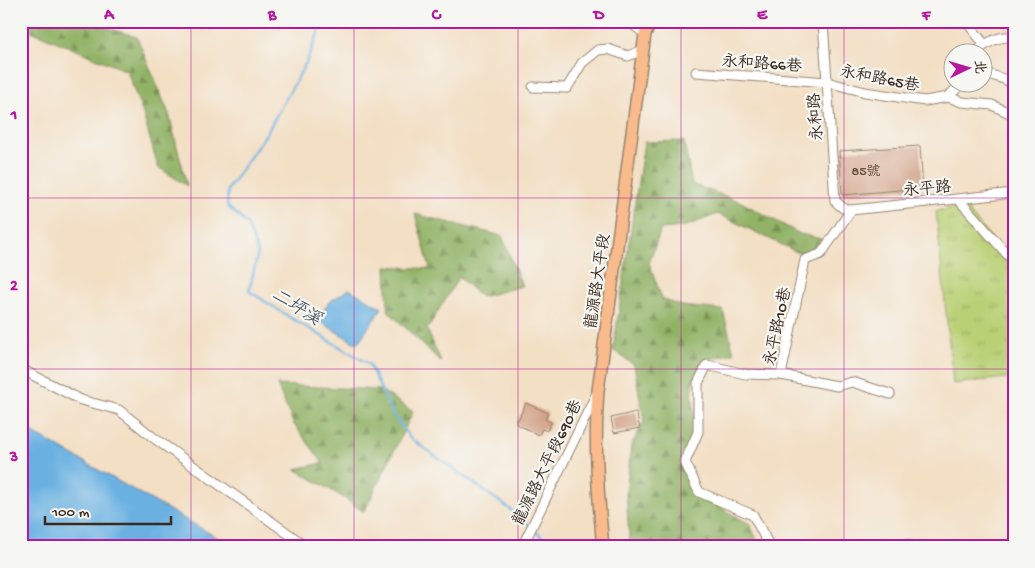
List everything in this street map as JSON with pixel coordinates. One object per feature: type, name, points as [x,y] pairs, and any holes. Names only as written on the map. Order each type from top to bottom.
[{"type":"main road","name":"龍源路大平段","points":[[603,547],[595,422],[645,34],[652,21]]},
{"type":"street","points":[[628,21],[645,34]]},
{"type":"street","name":"永和路","points":[[822,21],[835,200],[847,209]]},
{"type":"street","points":[[966,21],[982,42]]},
{"type":"street","points":[[989,42],[1003,36],[1014,37]]},
{"type":"street","points":[[532,87],[567,88],[582,62],[598,50],[608,49],[628,56],[643,50]]},
{"type":"street","name":"永和路66巷","points":[[696,72],[827,82]]},
{"type":"street","points":[[992,75],[1009,80],[1014,84]]},
{"type":"street","name":"永和路65巷","points":[[827,82],[865,92],[925,101],[948,97],[962,102],[992,105],[1014,115]]},
{"type":"street","points":[[948,97],[953,92]]},
{"type":"street","name":"永平路","points":[[847,209],[959,200],[1014,193]]},
{"type":"street","points":[[959,200],[1014,262]]},
{"type":"street","name":"永平路10巷","points":[[770,547],[753,515],[699,492],[685,462],[698,432],[698,383],[707,365],[745,374],[781,375],[805,260],[821,254],[847,209]]},
{"type":"street","points":[[21,369],[81,400],[119,410],[154,438],[307,547]]},
{"type":"street","points":[[781,375],[836,386],[852,382],[890,394]]},
{"type":"street","name":"龍源路大平段690巷","points":[[522,547],[598,391]]},
{"type":"green space","points":[[21,21],[86,21],[137,37],[169,114],[187,186],[158,167],[143,114],[127,71],[21,27]]},
{"type":"green space","points":[[684,141],[692,184],[741,202],[800,234],[822,239],[814,248],[799,253],[718,214],[683,227],[661,229],[649,263],[662,299],[682,306],[723,310],[734,353],[702,361],[692,384],[695,430],[680,461],[690,488],[750,524],[760,547],[630,547],[626,496],[631,446],[644,421],[634,365],[613,350],[644,142]]},
{"type":"green space","points":[[964,206],[1014,265],[1014,377],[953,384],[936,211]]},
{"type":"green space","points":[[415,214],[502,236],[522,286],[481,297],[459,277],[427,329],[441,362],[388,311],[386,266],[430,269]]},
{"type":"green space","points":[[277,385],[381,390],[413,412],[364,512],[295,469],[323,463],[293,423]]},
{"type":"water","points":[[349,289],[382,308],[357,344],[317,320],[329,302]]},
{"type":"water","points":[[21,426],[234,547],[21,547]]},
{"type":"building","points":[[920,146],[923,188],[842,195],[839,151]]},
{"type":"building","points":[[526,403],[548,413],[545,419],[551,422],[547,431],[542,429],[539,435],[516,424]]},
{"type":"building","points":[[636,412],[640,428],[614,433],[611,418]]},
{"type":"waterway","name":"二坪溪","points":[[323,21],[307,61],[266,134],[228,189],[227,206],[247,224],[258,253],[249,291],[369,364],[392,413],[410,438],[514,512],[554,547]]}]
